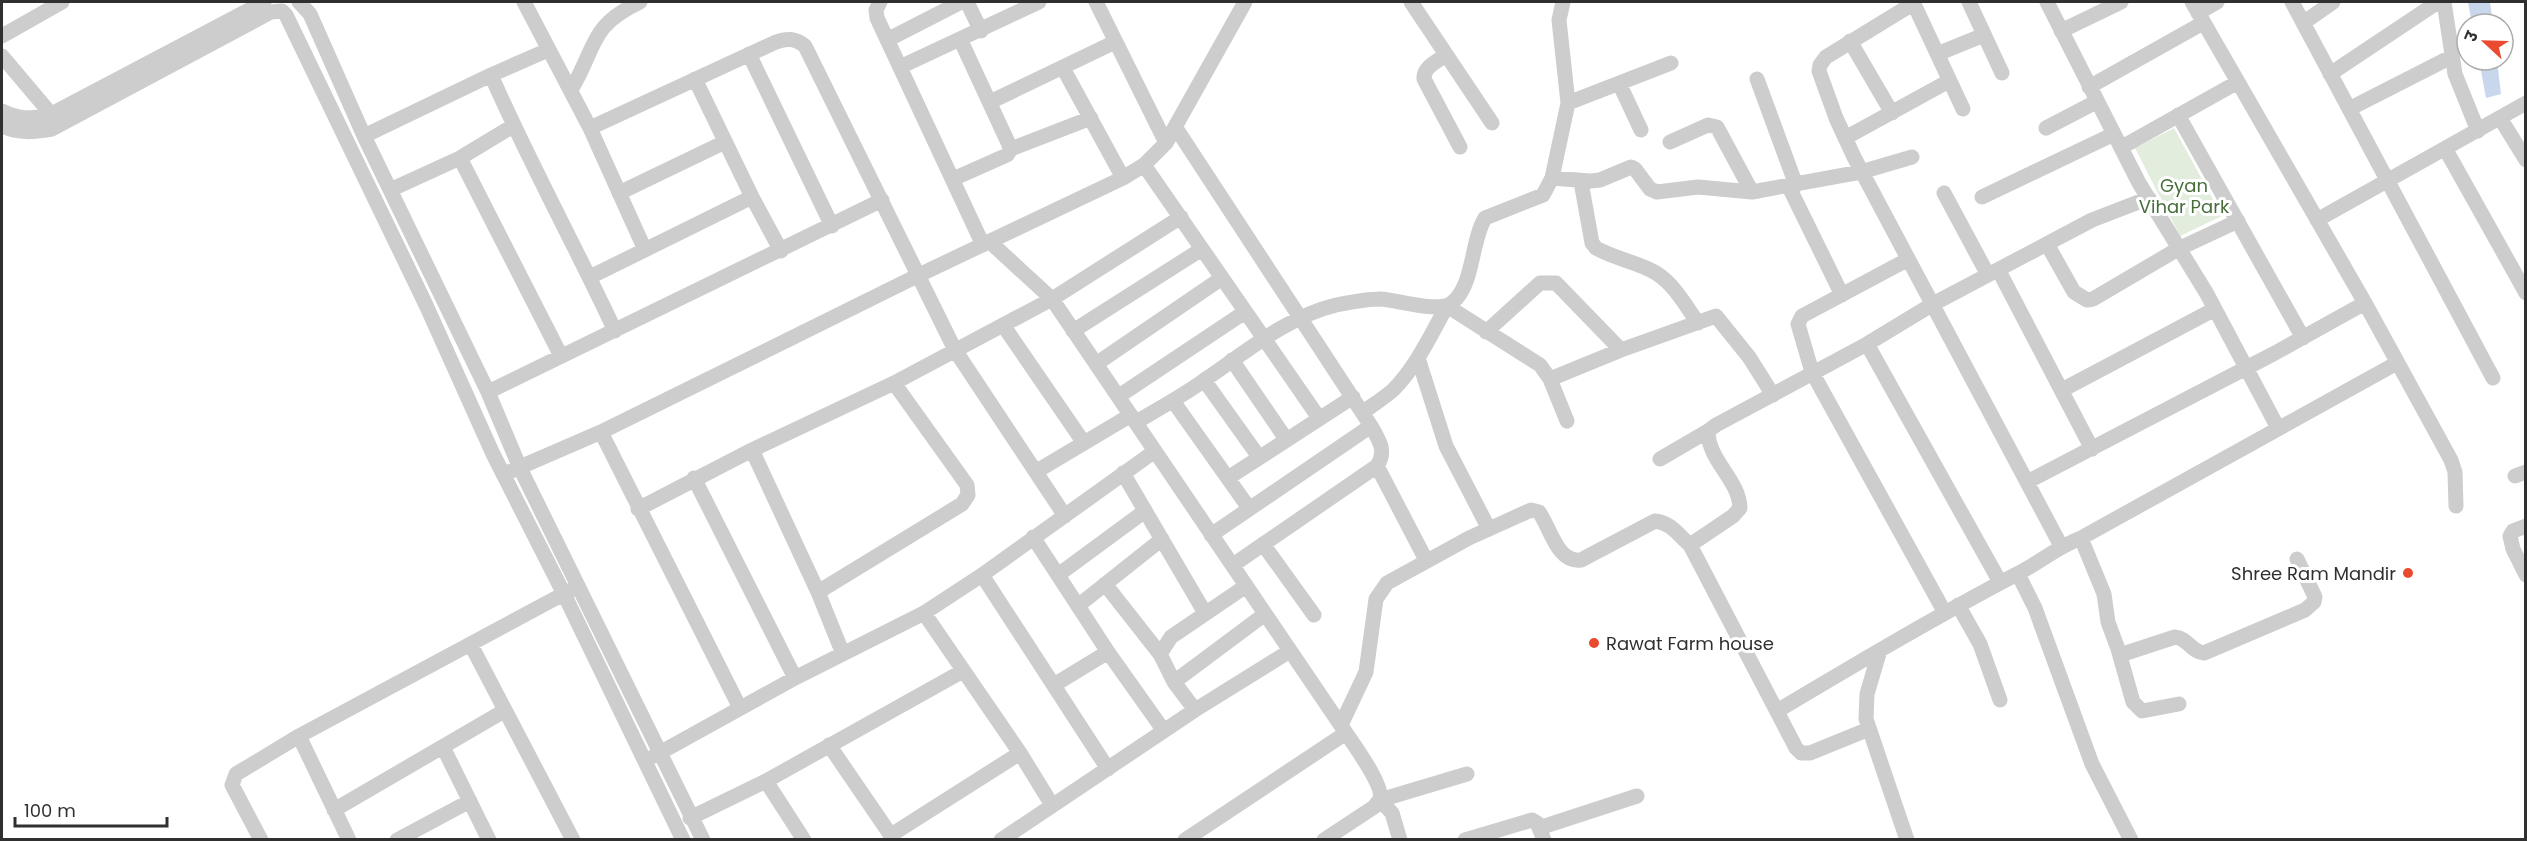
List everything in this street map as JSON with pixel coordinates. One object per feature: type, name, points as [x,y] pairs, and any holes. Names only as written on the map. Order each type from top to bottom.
[{"type":"street","points":[[2,36],[62,2]]},
{"type":"street","points":[[2,111],[15,117],[29,119],[51,114],[264,2]]},
{"type":"street","points":[[299,2],[310,14],[364,136],[488,392],[520,468],[661,751],[690,818],[703,840]]},
{"type":"street","points":[[524,2],[590,128],[645,250]]},
{"type":"street","points":[[571,90],[598,33],[613,16],[640,2]]},
{"type":"street","points":[[880,2],[876,10],[877,18],[953,179],[987,244],[1052,299],[1343,729],[1377,783],[1380,800],[1392,813],[1400,840]]},
{"type":"street","points":[[887,40],[962,2]]},
{"type":"street","points":[[967,2],[981,31]]},
{"type":"street","points":[[900,67],[1039,2]]},
{"type":"street","points":[[1096,2],[1166,143]]},
{"type":"street","points":[[504,474],[601,432],[919,275],[1123,178],[1144,165],[1166,143],[1176,128],[1245,2]]},
{"type":"street","points":[[1411,2],[1492,123]]},
{"type":"street","points":[[1211,535],[1367,419],[1418,358],[1447,306],[1454,302],[1465,282],[1485,218],[1543,195],[1552,177],[1568,103],[1559,20],[1563,2]]},
{"type":"street","points":[[1963,109],[1914,2],[1826,57],[1820,65],[1819,71],[1845,138],[1862,172],[2061,546]]},
{"type":"street","points":[[1969,2],[2002,73]]},
{"type":"street","points":[[2047,2],[2096,102],[2178,249],[2215,309],[2278,429]]},
{"type":"street","points":[[2089,87],[2198,12],[2217,2]]},
{"type":"street","points":[[2292,2],[2493,378]]},
{"type":"street","points":[[2303,23],[2333,2]]},
{"type":"street","points":[[2330,74],[2438,2]]},
{"type":"street","points":[[2444,2],[2451,57],[2462,93],[2478,131]]},
{"type":"street","points":[[2061,32],[2110,4]]},
{"type":"street","points":[[2,126],[29,133],[52,129],[286,6],[293,27],[426,304],[504,474],[682,840]]},
{"type":"street","points":[[2198,12],[2365,303],[2453,466],[2456,479],[2456,506]]},
{"type":"street","points":[[1937,54],[1984,35]]},
{"type":"street","points":[[590,128],[785,38],[793,39],[805,46],[954,350],[1065,516]]},
{"type":"street","points":[[364,136],[491,75],[542,40]]},
{"type":"street","points":[[961,40],[1011,149]]},
{"type":"street","points":[[1851,41],[1892,113]]},
{"type":"street","points":[[990,102],[1115,42]]},
{"type":"street","points":[[749,54],[832,226]]},
{"type":"street","points":[[1446,55],[1427,69],[1424,79],[1460,147]]},
{"type":"street","points":[[2,56],[51,114]]},
{"type":"street","points":[[2349,109],[2451,57]]},
{"type":"street","points":[[1568,103],[1671,63]]},
{"type":"street","points":[[1063,68],[1123,178]]},
{"type":"street","points":[[491,75],[513,126],[615,331]]},
{"type":"street","points":[[695,79],[781,251]]},
{"type":"street","points":[[1756,79],[1792,186],[1842,295]]},
{"type":"street","points":[[1845,138],[1949,81]]},
{"type":"street","points":[[1982,197],[2178,114],[2238,82]]},
{"type":"street","points":[[1619,83],[1641,130]]},
{"type":"street","points":[[2046,128],[2096,102]]},
{"type":"street","points":[[2317,220],[2524,105]]},
{"type":"street","points":[[2178,114],[2303,338]]},
{"type":"street","points":[[2502,117],[2526,160]]},
{"type":"street","points":[[953,179],[1007,155],[1011,149],[1091,118]]},
{"type":"street","points":[[1670,142],[1708,125],[1717,127],[1752,192]]},
{"type":"street","points":[[390,190],[460,158],[513,126]]},
{"type":"street","points":[[1176,128],[1353,397],[1383,449],[1383,458],[1377,466],[1233,565]]},
{"type":"street","points":[[619,193],[725,142]]},
{"type":"street","points":[[2446,150],[2526,293]]},
{"type":"street","points":[[1552,177],[1581,182],[1600,180],[1630,167],[1635,169],[1650,189],[1657,192],[1698,187],[1752,192],[1862,172],[1912,157]]},
{"type":"street","points":[[460,158],[561,356]]},
{"type":"street","points":[[1144,165],[1245,312],[1266,338],[1319,418]]},
{"type":"street","points":[[1581,182],[1592,243],[1596,248],[1662,277],[1672,286],[1698,323]]},
{"type":"street","points":[[1944,193],[2062,390],[2092,449]]},
{"type":"street","points":[[590,277],[752,197]]},
{"type":"street","points":[[1660,459],[1754,404],[1867,344],[1933,304],[2092,220],[2149,198]]},
{"type":"street","points":[[488,392],[882,200]]},
{"type":"street","points":[[638,509],[694,478],[894,383],[1052,299],[1181,217]]},
{"type":"street","points":[[2047,244],[2074,292],[2087,300],[2178,249],[2238,220]]},
{"type":"street","points":[[1073,331],[1202,249]]},
{"type":"street","points":[[1907,260],[1799,320],[1797,324],[1812,372],[1945,613]]},
{"type":"street","points":[[1096,364],[1222,278]]},
{"type":"street","points":[[1486,332],[1540,284],[1556,283],[1621,350]]},
{"type":"street","points":[[1037,471],[1084,443],[1173,401],[1232,360],[1300,318],[1332,306],[1368,300],[1447,306],[1540,365],[1550,379],[1566,421]]},
{"type":"street","points":[[2027,482],[2303,338],[2365,303]]},
{"type":"street","points":[[2062,390],[2215,309]]},
{"type":"street","points":[[1119,396],[1245,312]]},
{"type":"street","points":[[1550,379],[1621,350],[1716,316],[1749,357],[1773,395]]},
{"type":"street","points":[[1003,325],[1084,443]]},
{"type":"street","points":[[1867,344],[2000,582]]},
{"type":"street","points":[[1418,358],[1446,446],[1489,529]]},
{"type":"street","points":[[1232,360],[1287,439]]},
{"type":"street","points":[[1777,711],[1959,605],[2018,574],[2061,546],[2081,538],[2397,363]]},
{"type":"street","points":[[1204,380],[1259,457]]},
{"type":"street","points":[[1754,404],[1764,381]]},
{"type":"street","points":[[818,592],[962,504],[968,495],[967,485],[894,383]]},
{"type":"street","points":[[1228,478],[1353,397]]},
{"type":"street","points":[[1173,401],[1249,508]]},
{"type":"street","points":[[1690,545],[1733,516],[1740,508],[1737,492],[1713,455],[1708,442],[1708,431]]},
{"type":"street","points":[[601,432],[740,708]]},
{"type":"street","points":[[752,450],[818,592],[843,654]]},
{"type":"street","points":[[645,761],[795,678],[924,613],[982,575],[1155,451]]},
{"type":"street","points":[[1377,466],[1426,560]]},
{"type":"street","points":[[1123,473],[1204,613]]},
{"type":"street","points":[[694,478],[795,678]]},
{"type":"street","points":[[1185,840],[1343,729],[1366,672],[1379,592],[1396,576],[1531,510],[1539,512],[1564,557],[1572,561],[1581,560],[1655,521],[1664,522],[1672,527],[1690,545],[1796,748],[1801,753],[1818,750],[1869,729]]},
{"type":"street","points":[[1058,575],[1145,511]]},
{"type":"street","points":[[2526,526],[2513,531],[2510,536],[2513,549],[2526,575]]},
{"type":"street","points":[[1033,537],[1164,731]]},
{"type":"street","points":[[2081,538],[2104,594],[2107,614],[2136,708],[2142,711],[2179,704]]},
{"type":"street","points":[[1079,605],[1162,539]]},
{"type":"street","points":[[1263,544],[1314,615]]},
{"type":"street","points":[[2120,655],[2175,637],[2182,637],[2198,653],[2204,653],[2305,610],[2314,602],[2315,597],[2297,559]]},
{"type":"street","points":[[2018,574],[2033,603],[2092,764],[2131,840]]},
{"type":"street","points":[[982,575],[1108,769]]},
{"type":"street","points":[[1105,584],[1160,654],[1174,682],[1195,711]]},
{"type":"street","points":[[261,840],[232,785],[236,774],[299,736],[579,586]]},
{"type":"street","points":[[1160,654],[1171,637],[1246,586]]},
{"type":"street","points":[[1959,605],[1977,640],[2000,700]]},
{"type":"street","points":[[924,613],[1020,753],[1052,805]]},
{"type":"street","points":[[1174,682],[1265,614]]},
{"type":"street","points":[[471,645],[573,840]]},
{"type":"street","points":[[1880,650],[1867,694],[1866,719],[1908,840]]},
{"type":"street","points":[[1054,685],[1108,651]]},
{"type":"street","points":[[1001,840],[1164,731],[1290,651]]},
{"type":"street","points":[[690,818],[766,781],[963,671]]},
{"type":"street","points":[[334,810],[504,711]]},
{"type":"street","points":[[299,736],[349,840]]},
{"type":"street","points":[[830,745],[892,837],[1020,753]]},
{"type":"street","points":[[443,747],[488,839]]},
{"type":"street","points":[[1324,840],[1338,835],[1380,800],[1467,774]]},
{"type":"street","points":[[766,781],[804,840]]},
{"type":"street","points":[[1465,840],[1527,820],[1532,820],[1541,834],[1637,796]]},
{"type":"street","points":[[396,840],[470,801]]},
{"type":"green space","name":"Gyan Vihar Park","points":[[2174,128],[2222,216],[2180,236],[2135,148]]},
{"type":"water","points":[[2468,2],[2490,2],[2491,12],[2470,12]]},
{"type":"water","points":[[2481,72],[2498,72],[2501,94],[2486,98]]},
{"type":"place","name":"Shree Ram Mandir","points":[[2408,573]]},
{"type":"place","name":"Rawat Farm house","points":[[1594,643]]}]
